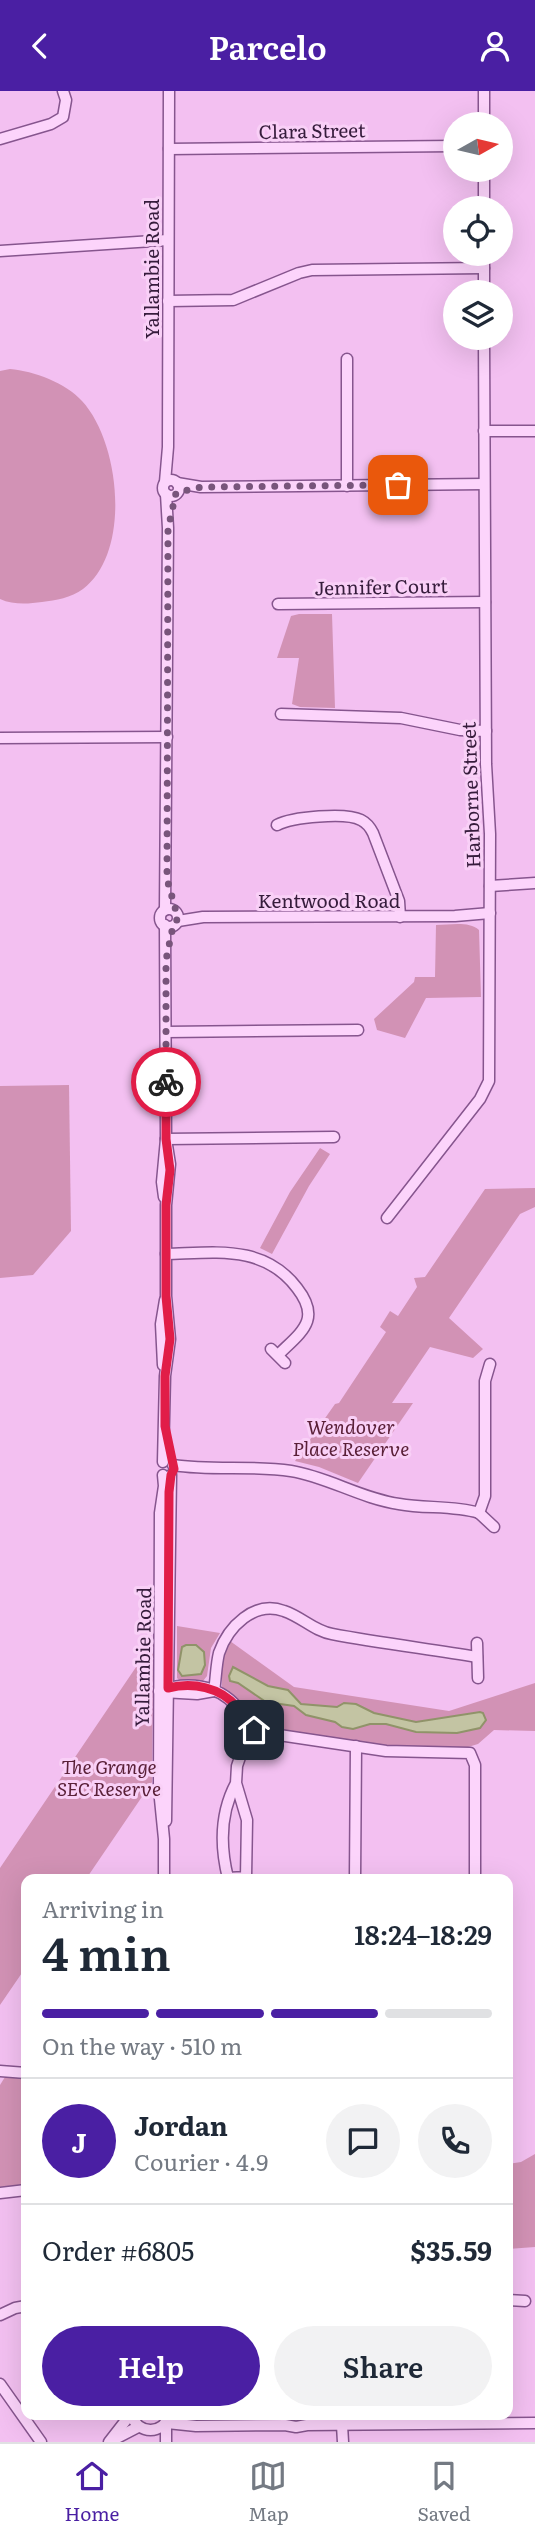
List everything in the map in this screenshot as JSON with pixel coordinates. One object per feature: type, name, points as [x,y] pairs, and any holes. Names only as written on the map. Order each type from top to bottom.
[{"type":"street","points":[[0,139],[51,124],[63,117],[66,100],[63,91]]},
{"type":"street","name":"Yallambie Road","points":[[164,1874],[159,1789],[165,1691],[169,1469],[161,1324],[166,1296],[166,1205],[162,1190],[162,1165],[166,1139],[166,960],[172,918],[167,879],[168,529],[173,488],[168,447],[169,91]]},
{"type":"street","points":[[484,91],[484,112]]},
{"type":"street","name":"Clara Street","points":[[169,149],[443,146]]},
{"type":"street","points":[[0,251],[168,240]]},
{"type":"street","points":[[168,301],[238,299],[306,271],[484,268],[484,280]]},
{"type":"street","name":"Harborne Street","points":[[387,1218],[487,1088],[489,1074],[490,882],[486,731],[484,350]]},
{"type":"street","points":[[347,486],[348,359]]},
{"type":"street","points":[[484,431],[535,431]]},
{"type":"street","points":[[173,488],[484,484]]},
{"type":"street","name":"Jennifer Court","points":[[278,604],[485,602]]},
{"type":"street","points":[[281,714],[401,718],[460,730],[486,731]]},
{"type":"street","points":[[0,738],[167,737]]},
{"type":"street","points":[[277,825],[302,818],[350,817],[363,821],[373,832],[399,901],[400,917]]},
{"type":"street","points":[[490,882],[535,882]]},
{"type":"street","name":"Kentwood Road","points":[[172,918],[490,917]]},
{"type":"street","points":[[166,1032],[358,1030]]},
{"type":"street","points":[[166,1139],[334,1137]]},
{"type":"street","points":[[166,1254],[252,1256],[273,1265],[288,1277],[308,1304],[309,1315],[303,1330],[278,1356]]},
{"type":"street","points":[[479,1513],[485,1496],[485,1381],[490,1364]]},
{"type":"street","points":[[169,1469],[292,1471],[388,1502],[419,1507],[458,1508],[479,1513],[494,1527]]},
{"type":"street","points":[[214,1691],[218,1660],[228,1637],[246,1616],[263,1608],[288,1612],[325,1633],[477,1657]]},
{"type":"street","points":[[477,1643],[478,1678]]},
{"type":"street","points":[[165,1691],[198,1685],[214,1691],[235,1705],[250,1728],[259,1731],[394,1751],[461,1751],[472,1754],[475,1765],[475,1874]]},
{"type":"street","points":[[246,1874],[247,1820],[236,1783],[237,1766],[250,1728]]},
{"type":"street","points":[[355,1874],[356,1746]]},
{"type":"street","points":[[227,1874],[223,1853],[223,1827],[227,1803],[236,1783]]},
{"type":"street","points":[[0,2071],[21,2073]]},
{"type":"street","points":[[0,2193],[21,2191]]},
{"type":"street","points":[[513,2300],[524,2301]]},
{"type":"street","points":[[0,2315],[21,2307]]},
{"type":"street","points":[[0,2384],[21,2414]]},
{"type":"street","points":[[25,2420],[41,2442]]},
{"type":"street","points":[[126,2420],[109,2442],[143,2429],[154,2430],[168,2420],[210,2425],[283,2422],[300,2427],[478,2420]]},
{"type":"street","points":[[135,2420],[158,2442]]},
{"type":"street","points":[[166,2442],[168,2420]]},
{"type":"street","points":[[196,2420],[210,2425]]},
{"type":"street","points":[[512,2420],[535,2423]]},
{"type":"street","points":[[342,2425],[343,2442]]},
{"type":"green space","points":[[10,369],[49,379],[82,401],[95,419],[112,469],[114,524],[109,550],[99,572],[74,595],[37,603],[0,599],[0,371]]},
{"type":"green space","points":[[332,614],[335,708],[300,707],[292,704],[299,658],[277,658],[291,616]]},
{"type":"green space","points":[[465,924],[479,930],[481,997],[426,998],[405,1038],[377,1030],[374,1019],[414,982],[415,977],[435,977],[436,925]]},
{"type":"green space","points":[[69,1085],[71,1231],[33,1275],[0,1278],[0,1086]]},
{"type":"green space","points":[[320,1148],[330,1154],[309,1186],[272,1254],[260,1248],[290,1192]]},
{"type":"green space","name":"Wendover Place Reserve","points":[[535,1188],[535,1207],[520,1214],[449,1318],[483,1349],[473,1358],[430,1347],[392,1403],[413,1403],[358,1483],[319,1467],[295,1461],[335,1404],[339,1403],[386,1332],[380,1327],[390,1311],[398,1316],[417,1287],[414,1278],[425,1277],[485,1189]]},
{"type":"green space","points":[[177,1626],[220,1633],[211,1648],[207,1676],[203,1681],[181,1682],[177,1678]]},
{"type":"green space","points":[[230,1641],[294,1687],[449,1711],[535,1683],[535,1731],[494,1730],[478,1744],[468,1747],[387,1747],[259,1727],[249,1721],[242,1705],[222,1687],[222,1661]]},
{"type":"green space","name":"The Grange SEC Reserve","points":[[153,1642],[152,1782],[89,1874],[21,1874],[21,1974],[0,2005],[0,1868]]},
{"type":"green space","points":[[5,2077],[21,2078],[21,2187],[0,2189],[0,2085]]},
{"type":"green space","points":[[535,2154],[535,2247],[513,2249],[513,2163]]},
{"type":"shaded area","points":[[196,1645],[204,1652],[205,1665],[201,1674],[182,1676],[178,1670],[182,1647]]},
{"type":"shaded area","points":[[233,1667],[268,1686],[288,1690],[301,1704],[337,1707],[344,1703],[356,1704],[374,1713],[416,1722],[480,1712],[486,1720],[480,1728],[457,1733],[416,1732],[386,1724],[370,1724],[353,1729],[342,1727],[335,1722],[306,1715],[294,1706],[266,1702],[238,1683],[230,1681]]},
{"type":"way so far","points":[[166,1082],[166,960],[173,926],[178,918],[167,879],[168,529],[176,493],[201,487],[398,485]]},
{"type":"route","points":[[166,1082],[166,1139],[170,1170],[166,1205],[166,1296],[170,1339],[165,1376],[165,1426],[174,1469],[169,1492],[168,1688],[198,1685],[220,1693],[239,1709],[254,1730]]}]
